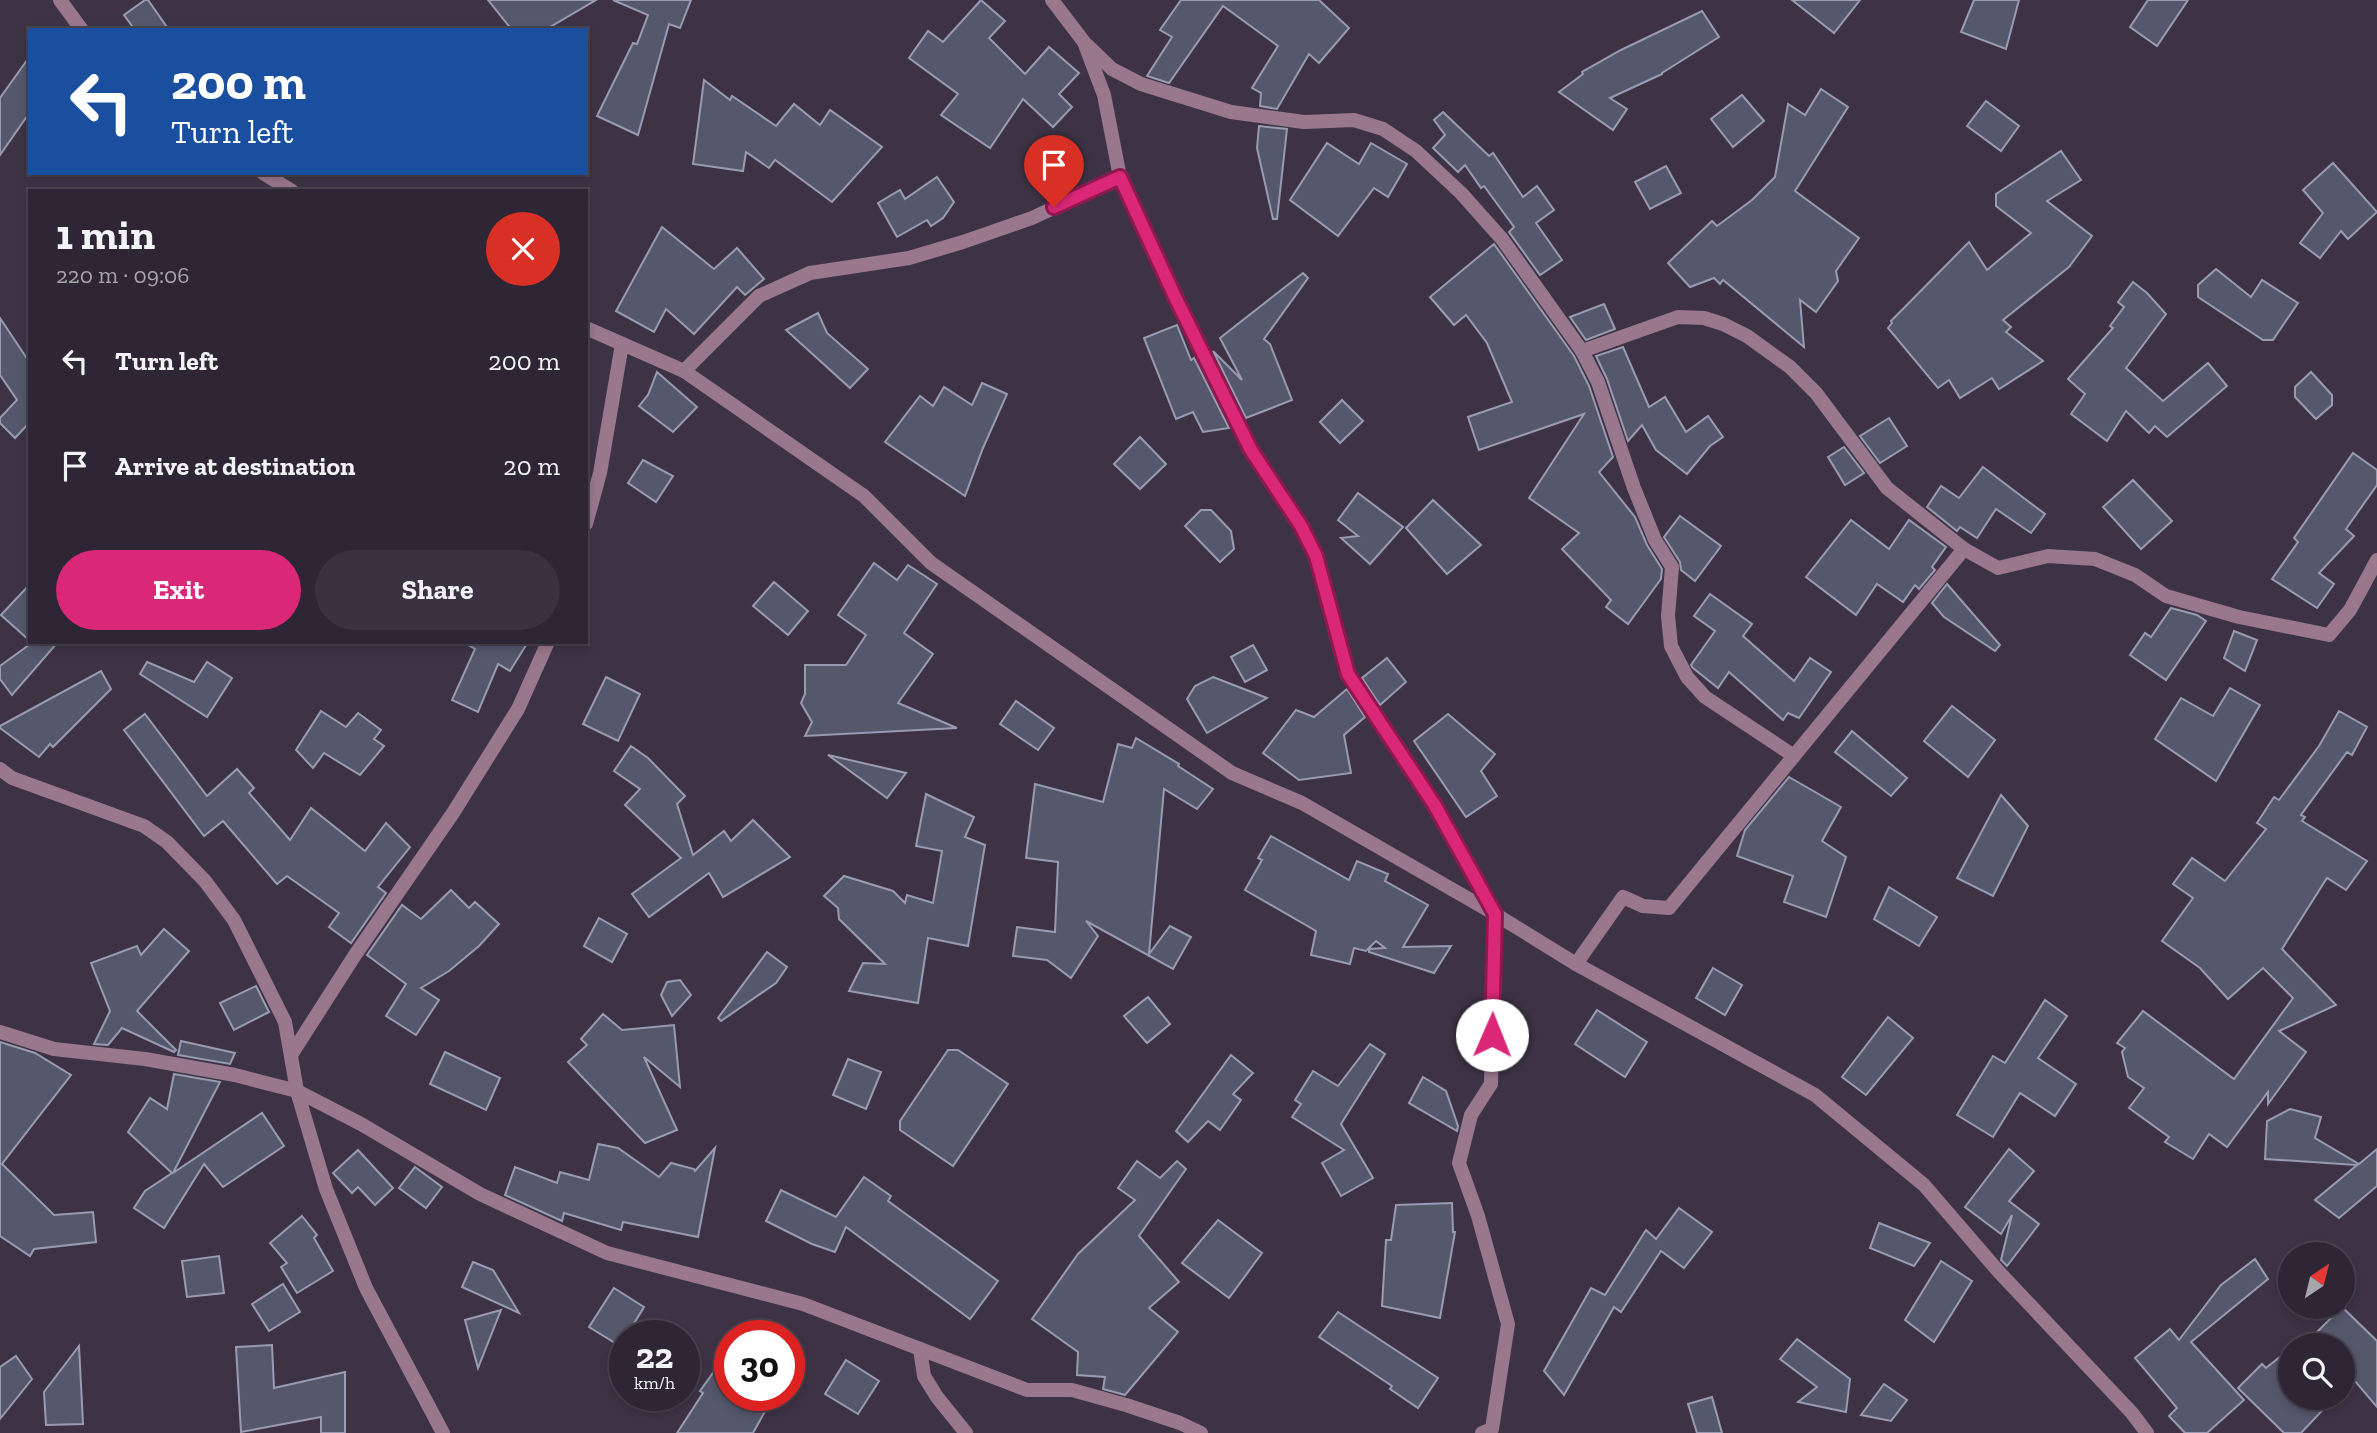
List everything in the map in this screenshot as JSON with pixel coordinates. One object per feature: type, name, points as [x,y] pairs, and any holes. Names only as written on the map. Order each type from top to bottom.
[{"type":"street","points":[[60,0],[81,28]]},
{"type":"street","points":[[1052,0],[1084,42],[1112,69],[1142,84],[1231,112],[1304,122],[1353,120],[1383,130],[1416,151],[1461,193],[1502,239],[1582,351],[1598,382],[1634,488],[1655,540],[1672,567],[1668,617],[1671,646],[1687,677],[1705,697],[1794,756]]},
{"type":"street","points":[[1084,42],[1104,95],[1120,177],[1176,299],[1251,450],[1301,526],[1316,556],[1348,674],[1434,804],[1495,914],[1491,1084],[1471,1115],[1459,1163],[1478,1216],[1508,1324],[1489,1432]]},
{"type":"street","points":[[266,175],[289,189]]},
{"type":"street","points":[[684,372],[760,296],[810,274],[908,258],[963,242],[1032,218],[1120,177]]},
{"type":"street","points":[[1582,351],[1678,317],[1704,318],[1747,336],[1790,367],[1816,393],[1887,488],[1964,548],[1998,568],[2048,556],[2095,559],[2135,575],[2166,596],[2239,617],[2329,635],[2350,610],[2377,560]]},
{"type":"street","points":[[588,329],[684,372],[864,496],[931,562],[1232,773],[1302,803],[1576,964],[1815,1095],[1924,1185],[1999,1272],[2132,1413],[2147,1433]]},
{"type":"street","points":[[588,517],[600,473],[622,344]]},
{"type":"street","points":[[1576,964],[1623,897],[1643,906],[1669,908],[1964,548]]},
{"type":"street","points":[[291,1055],[355,955],[453,813],[511,720],[547,644]]},
{"type":"street","points":[[0,769],[23,782],[144,825],[167,842],[205,881],[234,920],[285,1022],[297,1091],[326,1189],[366,1288],[443,1433]]},
{"type":"street","points":[[0,1032],[54,1049],[171,1063],[235,1074],[297,1091],[361,1124],[480,1194],[607,1253],[803,1304],[1027,1390],[1072,1390],[1126,1405],[1201,1433]]},
{"type":"street","points":[[920,1349],[923,1376],[966,1433]]},
{"type":"building","points":[[148,0],[168,28],[134,28],[124,15]]},
{"type":"building","points":[[488,0],[596,0],[548,28],[510,28]]},
{"type":"building","points":[[613,0],[691,0],[680,28],[669,24],[638,135],[597,116],[633,43],[637,44],[648,15]]},
{"type":"building","points":[[981,0],[1005,21],[989,38],[1025,74],[1049,47],[1079,73],[1059,94],[1072,107],[1053,127],[1023,99],[990,148],[941,115],[958,94],[909,58],[928,31],[943,42]]},
{"type":"building","points":[[1181,0],[1319,0],[1349,28],[1319,63],[1309,54],[1277,109],[1260,106],[1261,93],[1252,88],[1278,46],[1223,6],[1169,83],[1147,76],[1172,37],[1160,30]]},
{"type":"building","points":[[1792,0],[1860,0],[1834,33]]},
{"type":"building","points":[[1974,0],[2019,0],[2006,49],[1961,32]]},
{"type":"building","points":[[2148,0],[2188,0],[2157,46],[2130,27]]},
{"type":"building","points":[[1702,11],[1719,37],[1662,74],[1610,98],[1627,109],[1613,130],[1559,92],[1583,74],[1582,72]]},
{"type":"building","points":[[28,59],[28,115],[0,155],[0,98]]},
{"type":"building","points":[[704,80],[730,100],[732,96],[776,126],[794,104],[820,125],[830,110],[882,147],[832,202],[775,160],[769,168],[746,152],[743,171],[693,164]]},
{"type":"building","points":[[1821,89],[1848,107],[1795,191],[1859,238],[1836,271],[1838,281],[1816,312],[1800,300],[1804,347],[1723,280],[1720,284],[1714,278],[1690,287],[1668,263],[1712,221],[1717,226],[1752,200],[1775,177],[1788,104],[1805,115]]},
{"type":"building","points":[[1742,95],[1764,121],[1733,147],[1711,119]]},
{"type":"building","points":[[1986,101],[2019,126],[2001,151],[1967,126]]},
{"type":"building","points":[[1443,112],[1489,156],[1493,153],[1523,197],[1537,186],[1554,210],[1536,223],[1562,260],[1540,275],[1509,232],[1514,227],[1484,186],[1481,188],[1465,165],[1458,172],[1433,148],[1445,135],[1434,120]]},
{"type":"building","points":[[1259,126],[1287,129],[1277,219],[1273,219],[1257,148]]},
{"type":"building","points":[[1327,143],[1359,164],[1371,143],[1407,164],[1388,197],[1374,188],[1338,236],[1290,200]]},
{"type":"building","points":[[2061,151],[2081,180],[2047,201],[2092,236],[2069,267],[2003,320],[2011,327],[2006,332],[2043,361],[1999,389],[1992,378],[1960,398],[1949,380],[1938,388],[1888,328],[1891,321],[1969,242],[1987,270],[2031,233],[1996,206],[1996,194]]},
{"type":"building","points":[[2333,163],[2377,212],[2348,239],[2341,231],[2320,258],[2300,243],[2323,213],[2303,190]]},
{"type":"building","points":[[1666,166],[1681,193],[1650,209],[1635,182]]},
{"type":"building","points":[[937,177],[954,202],[943,218],[931,226],[927,220],[897,237],[878,203],[900,190],[905,199]]},
{"type":"building","points":[[662,227],[714,269],[737,248],[764,279],[745,295],[737,287],[694,334],[666,309],[654,332],[616,311]]},
{"type":"building","points":[[1494,244],[1574,356],[1589,386],[1613,457],[1599,472],[1635,517],[1647,545],[1662,569],[1661,579],[1628,624],[1606,607],[1611,600],[1562,549],[1579,533],[1529,498],[1584,414],[1479,450],[1468,417],[1512,402],[1487,343],[1466,315],[1454,325],[1430,297]]},
{"type":"building","points":[[2216,269],[2251,297],[2262,280],[2298,303],[2273,340],[2263,340],[2198,297],[2198,285]]},
{"type":"building","points":[[1303,273],[1308,278],[1264,339],[1270,344],[1292,400],[1246,418],[1213,351],[1242,380],[1220,338]]},
{"type":"building","points":[[2133,282],[2166,314],[2126,368],[2163,401],[2208,363],[2227,386],[2167,437],[2155,426],[2149,433],[2126,411],[2107,441],[2071,414],[2085,394],[2068,379],[2113,328],[2110,326],[2124,307],[2118,302]]},
{"type":"building","points":[[1604,304],[1615,329],[1586,340],[1570,317]]},
{"type":"building","points":[[818,313],[827,333],[868,369],[850,388],[786,330]]},
{"type":"building","points":[[0,318],[28,360],[28,424],[15,438],[0,423],[0,418],[17,400],[0,375]]},
{"type":"building","points":[[1177,325],[1191,360],[1194,358],[1229,428],[1203,432],[1193,412],[1176,419],[1144,338]]},
{"type":"building","points":[[1623,347],[1649,407],[1665,397],[1686,432],[1708,416],[1723,437],[1710,446],[1687,474],[1656,450],[1642,425],[1628,441],[1607,379],[1596,356]]},
{"type":"building","points":[[657,372],[697,407],[673,432],[639,406],[648,395]]},
{"type":"building","points":[[2311,372],[2332,395],[2332,405],[2316,419],[2295,397],[2295,387]]},
{"type":"building","points":[[982,383],[1007,394],[965,496],[885,442],[920,396],[933,406],[944,387],[972,405]]},
{"type":"building","points":[[1342,400],[1363,421],[1340,443],[1320,422]]},
{"type":"building","points":[[1889,418],[1907,446],[1880,463],[1860,436]]},
{"type":"building","points":[[1140,437],[1166,464],[1140,489],[1114,464]]},
{"type":"building","points":[[1844,447],[1864,473],[1845,485],[1828,457]]},
{"type":"building","points":[[2353,453],[2377,470],[2377,485],[2346,529],[2354,536],[2319,573],[2334,584],[2317,608],[2272,579],[2298,542],[2294,538]]},
{"type":"building","points":[[643,460],[673,476],[656,502],[628,483]]},
{"type":"building","points":[[1983,467],[2045,514],[2031,533],[1996,509],[1977,538],[1960,527],[1957,531],[1927,507],[1941,486],[1959,498]]},
{"type":"building","points":[[2133,480],[2172,521],[2141,549],[2103,507]]},
{"type":"building","points":[[1358,493],[1403,527],[1370,564],[1341,538],[1358,536],[1338,520]]},
{"type":"building","points":[[1433,500],[1481,545],[1447,574],[1406,528]]},
{"type":"building","points":[[1201,510],[1211,510],[1231,531],[1234,549],[1220,562],[1185,526]]},
{"type":"building","points":[[1680,516],[1721,546],[1695,581],[1681,570],[1680,562],[1664,537]]},
{"type":"building","points":[[1851,520],[1889,549],[1909,520],[1946,547],[1932,567],[1935,570],[1919,589],[1915,585],[1903,602],[1877,584],[1856,615],[1806,577]]},
{"type":"building","points":[[874,563],[897,580],[908,565],[937,584],[904,633],[933,654],[898,703],[957,728],[805,736],[812,722],[801,703],[805,694],[805,665],[846,665],[866,635],[838,615]]},
{"type":"building","points":[[774,582],[808,611],[788,635],[753,606]]},
{"type":"building","points":[[1947,584],[2000,645],[1995,651],[1944,617],[1932,603]]},
{"type":"building","points":[[28,586],[28,639],[1,615]]},
{"type":"building","points":[[1710,594],[1752,624],[1743,636],[1794,681],[1810,658],[1831,672],[1799,718],[1788,713],[1783,720],[1729,672],[1718,688],[1693,668],[1691,665],[1715,631],[1694,616]]},
{"type":"building","points":[[2171,608],[2197,615],[2206,621],[2166,680],[2130,655],[2145,633],[2151,637]]},
{"type":"building","points":[[2234,631],[2257,640],[2245,671],[2224,658]]},
{"type":"building","points":[[30,644],[56,644],[12,695],[0,679],[0,666]]},
{"type":"building","points":[[466,644],[527,644],[510,671],[498,664],[478,712],[452,700],[475,649]]},
{"type":"building","points":[[1253,645],[1267,670],[1245,682],[1231,657]]},
{"type":"building","points":[[1387,658],[1406,682],[1380,705],[1362,678]]},
{"type":"building","points":[[147,662],[194,682],[207,662],[232,678],[207,717],[140,674]]},
{"type":"building","points":[[101,671],[111,689],[53,747],[50,744],[39,757],[0,728],[0,726]]},
{"type":"building","points":[[606,677],[640,694],[618,741],[583,724]]},
{"type":"building","points":[[1213,677],[1267,698],[1207,733],[1187,699],[1195,686]]},
{"type":"building","points":[[2230,688],[2260,705],[2216,781],[2155,739],[2181,698],[2213,716]]},
{"type":"building","points":[[1347,689],[1365,717],[1344,735],[1351,773],[1299,780],[1263,753],[1296,710],[1314,717]]},
{"type":"building","points":[[1016,701],[1054,728],[1038,750],[1000,724]]},
{"type":"building","points":[[1952,706],[1995,740],[1968,777],[1924,741]]},
{"type":"building","points":[[321,711],[346,727],[358,713],[381,730],[374,739],[384,746],[360,775],[324,753],[313,768],[296,750]]},
{"type":"building","points":[[2339,711],[2367,727],[2352,755],[2347,752],[2301,815],[2305,817],[2302,821],[2367,861],[2346,890],[2327,878],[2282,949],[2336,1005],[2279,1031],[2306,1052],[2268,1104],[2268,1092],[2227,1147],[2209,1134],[2193,1159],[2165,1142],[2169,1137],[2129,1108],[2144,1088],[2128,1077],[2122,1052],[2125,1048],[2117,1043],[2143,1011],[2234,1079],[2293,998],[2263,968],[2228,999],[2200,968],[2162,941],[2193,898],[2173,884],[2192,858],[2225,881],[2266,829],[2257,823],[2274,797],[2279,800],[2319,746]]},
{"type":"building","points":[[145,714],[207,796],[237,769],[254,788],[249,793],[290,840],[311,808],[365,851],[386,823],[410,847],[378,887],[386,893],[351,943],[329,927],[339,913],[287,876],[277,884],[223,821],[204,836],[124,730]]},
{"type":"building","points":[[1448,714],[1495,754],[1481,771],[1497,796],[1466,817],[1414,741]]},
{"type":"building","points":[[1852,731],[1907,778],[1891,796],[1835,752]]},
{"type":"building","points":[[1136,738],[1213,789],[1197,809],[1164,789],[1149,954],[1170,926],[1191,937],[1173,969],[1086,921],[1098,936],[1071,978],[1047,960],[1013,956],[1017,927],[1055,932],[1058,862],[1026,858],[1035,784],[1103,802],[1118,744],[1132,748]]},
{"type":"building","points":[[631,746],[648,758],[685,796],[677,804],[693,855],[724,831],[731,841],[753,820],[790,857],[723,897],[709,873],[649,917],[632,894],[681,858],[625,805],[640,789],[614,771]]},
{"type":"building","points":[[828,755],[906,773],[887,798]]},
{"type":"building","points":[[1789,777],[1841,807],[1822,841],[1846,857],[1826,917],[1784,902],[1793,876],[1737,856],[1745,830]]},
{"type":"building","points":[[926,794],[974,817],[965,837],[985,845],[968,946],[928,938],[918,1003],[849,991],[863,963],[885,964],[839,919],[838,908],[824,896],[844,876],[893,891],[905,903],[907,895],[933,903],[942,851],[916,846]]},
{"type":"building","points":[[2001,795],[2028,826],[1993,896],[1957,878]]},
{"type":"building","points":[[1271,836],[1349,880],[1357,861],[1388,874],[1385,881],[1428,905],[1403,947],[1451,946],[1434,973],[1369,952],[1369,949],[1385,948],[1376,941],[1366,951],[1354,948],[1350,964],[1311,955],[1316,931],[1245,890],[1262,860],[1258,858]]},
{"type":"building","points":[[1889,887],[1937,917],[1919,946],[1874,919]]},
{"type":"building","points":[[451,890],[469,908],[475,902],[499,924],[479,946],[449,971],[421,988],[439,1000],[416,1035],[386,1016],[406,984],[367,955],[402,905],[421,919]]},
{"type":"building","points":[[599,918],[627,934],[612,962],[584,946]]},
{"type":"building","points":[[164,929],[189,951],[137,1011],[176,1050],[174,1052],[122,1028],[108,1045],[94,1044],[110,1011],[91,963],[137,946],[141,955]]},
{"type":"building","points":[[767,952],[787,967],[776,983],[721,1021],[718,1018]]},
{"type":"building","points":[[1713,968],[1742,985],[1725,1015],[1696,998]]},
{"type":"building","points":[[680,980],[691,995],[672,1016],[661,995],[667,982]]},
{"type":"building","points":[[256,986],[269,1012],[234,1030],[220,1003]]},
{"type":"building","points":[[1148,997],[1170,1024],[1147,1043],[1124,1016]]},
{"type":"building","points":[[2045,1000],[2067,1016],[2038,1058],[2076,1084],[2055,1116],[2020,1093],[1993,1137],[1957,1115],[1993,1056],[2005,1063]]},
{"type":"building","points":[[1597,1010],[1647,1042],[1625,1077],[1575,1044]]},
{"type":"building","points":[[603,1014],[622,1030],[674,1025],[680,1087],[644,1057],[677,1130],[645,1143],[568,1062],[587,1045],[581,1039]]},
{"type":"building","points":[[1888,1017],[1913,1038],[1866,1095],[1842,1077]]},
{"type":"building","points":[[181,1041],[235,1053],[230,1064],[178,1055]]},
{"type":"building","points":[[0,1042],[35,1053],[71,1075],[2,1164],[54,1215],[93,1212],[96,1242],[34,1249],[30,1256],[0,1236]]},
{"type":"building","points":[[1370,1044],[1385,1054],[1341,1124],[1373,1178],[1341,1196],[1322,1163],[1344,1150],[1292,1117],[1301,1104],[1295,1100],[1313,1071],[1338,1086]]},
{"type":"building","points":[[948,1050],[958,1050],[1008,1084],[953,1166],[900,1130],[900,1121]]},
{"type":"building","points":[[445,1052],[500,1078],[486,1110],[430,1084]]},
{"type":"building","points":[[1231,1055],[1253,1073],[1233,1094],[1241,1100],[1220,1130],[1208,1121],[1188,1142],[1176,1131]]},
{"type":"building","points":[[848,1059],[881,1072],[866,1109],[833,1095]]},
{"type":"building","points":[[174,1074],[220,1082],[173,1173],[262,1113],[284,1146],[223,1187],[204,1164],[164,1228],[134,1208],[145,1191],[172,1173],[128,1132],[150,1098],[167,1109]]},
{"type":"building","points":[[1423,1077],[1446,1091],[1458,1126],[1457,1131],[1409,1103]]},
{"type":"building","points":[[2290,1109],[2321,1117],[2315,1138],[2359,1164],[2377,1149],[2377,1186],[2339,1218],[2315,1200],[2357,1165],[2265,1159],[2267,1121]]},
{"type":"building","points":[[598,1144],[618,1148],[659,1177],[671,1163],[695,1171],[715,1148],[698,1237],[623,1222],[621,1230],[564,1213],[562,1221],[505,1195],[515,1167],[557,1183],[560,1172],[589,1180]]},
{"type":"building","points":[[2009,1149],[2034,1171],[2009,1201],[2039,1224],[2007,1266],[2001,1260],[2012,1215],[2001,1234],[1965,1207]]},
{"type":"building","points":[[358,1150],[393,1188],[375,1205],[358,1187],[352,1193],[333,1173]]},
{"type":"building","points":[[1137,1161],[1160,1178],[1177,1161],[1186,1169],[1139,1236],[1179,1282],[1149,1308],[1178,1332],[1125,1395],[1103,1389],[1105,1377],[1077,1375],[1078,1352],[1032,1319],[1078,1254],[1135,1200],[1118,1188]]},
{"type":"building","points":[[415,1167],[442,1187],[426,1208],[399,1188]]},
{"type":"building","points":[[864,1177],[891,1196],[888,1201],[998,1281],[970,1319],[846,1227],[835,1252],[812,1244],[766,1221],[781,1190],[836,1217]]},
{"type":"building","points":[[1452,1203],[1455,1232],[1440,1318],[1382,1306],[1386,1240],[1391,1240],[1396,1205]]},
{"type":"building","points":[[1679,1208],[1712,1232],[1684,1268],[1661,1251],[1621,1312],[1614,1307],[1564,1395],[1544,1371],[1591,1288],[1605,1295],[1646,1230],[1656,1239]]},
{"type":"building","points":[[302,1216],[317,1235],[314,1238],[333,1271],[297,1293],[281,1267],[287,1263],[270,1243]]},
{"type":"building","points":[[1218,1220],[1262,1253],[1229,1298],[1182,1263]]},
{"type":"building","points":[[1879,1223],[1930,1243],[1914,1266],[1870,1248]]},
{"type":"building","points":[[219,1256],[224,1293],[187,1297],[182,1261]]},
{"type":"building","points":[[2255,1259],[2268,1279],[2191,1342],[2244,1400],[2207,1433],[2185,1433],[2169,1416],[2177,1408],[2135,1358],[2170,1329],[2179,1340],[2221,1285]]},
{"type":"building","points":[[1941,1261],[1972,1281],[1934,1342],[1905,1320]]},
{"type":"building","points":[[473,1262],[493,1270],[519,1313],[462,1287]]},
{"type":"building","points":[[283,1284],[300,1312],[269,1331],[252,1304]]},
{"type":"building","points":[[614,1288],[644,1307],[636,1320],[609,1320],[609,1339],[589,1327]]},
{"type":"building","points":[[501,1310],[478,1368],[465,1320]]},
{"type":"building","points":[[1338,1312],[1438,1378],[1418,1408],[1390,1389],[1392,1386],[1319,1337]]},
{"type":"building","points":[[2329,1320],[2355,1320],[2377,1341],[2377,1407],[2355,1381],[2355,1333],[2316,1333]]},
{"type":"building","points":[[1797,1339],[1850,1379],[1846,1412],[1798,1402],[1817,1387],[1780,1359]]},
{"type":"building","points":[[272,1345],[274,1388],[345,1372],[345,1433],[321,1433],[321,1417],[241,1432],[236,1347]]},
{"type":"building","points":[[79,1346],[83,1424],[46,1425],[44,1392]]},
{"type":"building","points":[[16,1356],[32,1379],[0,1419],[0,1367]]},
{"type":"building","points":[[2278,1358],[2278,1410],[2323,1410],[2301,1433],[2284,1433],[2238,1388],[2262,1364],[2266,1368]]},
{"type":"building","points":[[846,1360],[879,1381],[858,1414],[825,1394]]},
{"type":"building","points":[[714,1371],[714,1411],[765,1411],[753,1433],[677,1433],[691,1411],[700,1411],[700,1398],[703,1393],[700,1391]]},
{"type":"building","points":[[1884,1384],[1907,1400],[1891,1421],[1861,1415]]},
{"type":"building","points":[[1712,1397],[1722,1433],[1697,1433],[1688,1404]]},
{"type":"route","points":[[1054,207],[1120,177],[1176,299],[1251,450],[1301,526],[1316,556],[1348,674],[1434,804],[1495,914],[1492,1035]]}]
